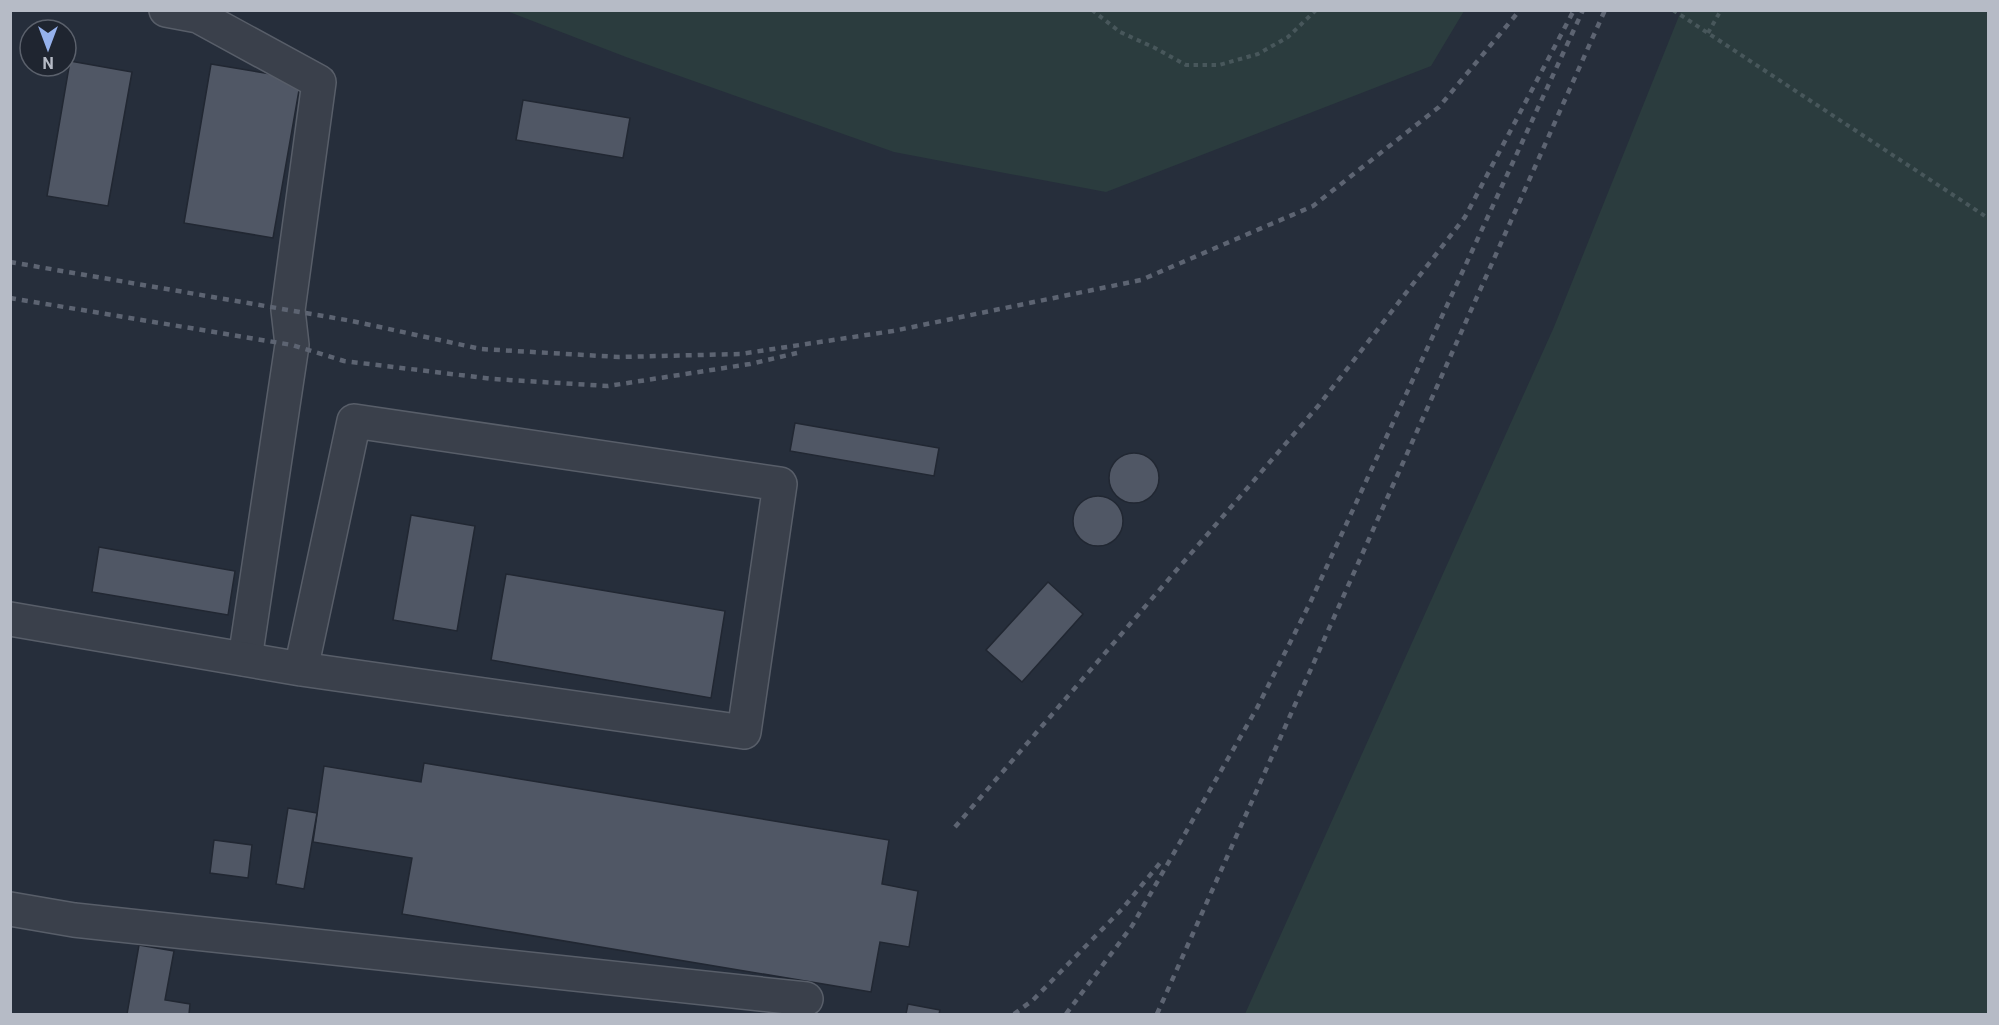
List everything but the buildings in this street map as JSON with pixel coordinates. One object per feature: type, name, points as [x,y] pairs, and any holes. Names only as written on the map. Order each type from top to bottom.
[{"type":"lane","points":[[166,10],[198,16],[319,82],[288,310],[292,345],[244,659]]},
{"type":"lane","points":[[10,619],[301,669],[744,732],[780,484],[354,421],[301,669]]},
{"type":"lane","points":[[10,909],[74,920],[806,999]]},
{"type":"path","points":[[1092,10],[1120,32],[1186,65],[1219,65],[1257,54],[1288,37],[1316,10]]},
{"type":"path","points":[[1673,10],[1989,218]]},
{"type":"path","points":[[1708,34],[1721,10]]},
{"type":"shaded area","points":[[507,11],[1464,11],[1431,66],[1106,192],[894,152],[626,57]]},
{"type":"shaded area","points":[[1681,11],[1988,11],[1988,1014],[1245,1014],[1554,327]]},
{"type":"railway","points":[[10,262],[352,321],[481,349],[619,357],[740,354],[893,331],[1141,280],[1313,206],[1439,107],[1520,10]]},
{"type":"railway","points":[[955,827],[1319,405],[1465,217],[1574,10]]},
{"type":"railway","points":[[1066,1014],[1132,926],[1257,708],[1310,603],[1583,10]]},
{"type":"railway","points":[[1157,1014],[1605,10]]},
{"type":"railway","points":[[10,298],[292,345],[344,361],[493,379],[608,386],[750,364],[797,353]]},
{"type":"railway","points":[[1014,1014],[1033,1000],[1123,908],[1160,863]]}]
